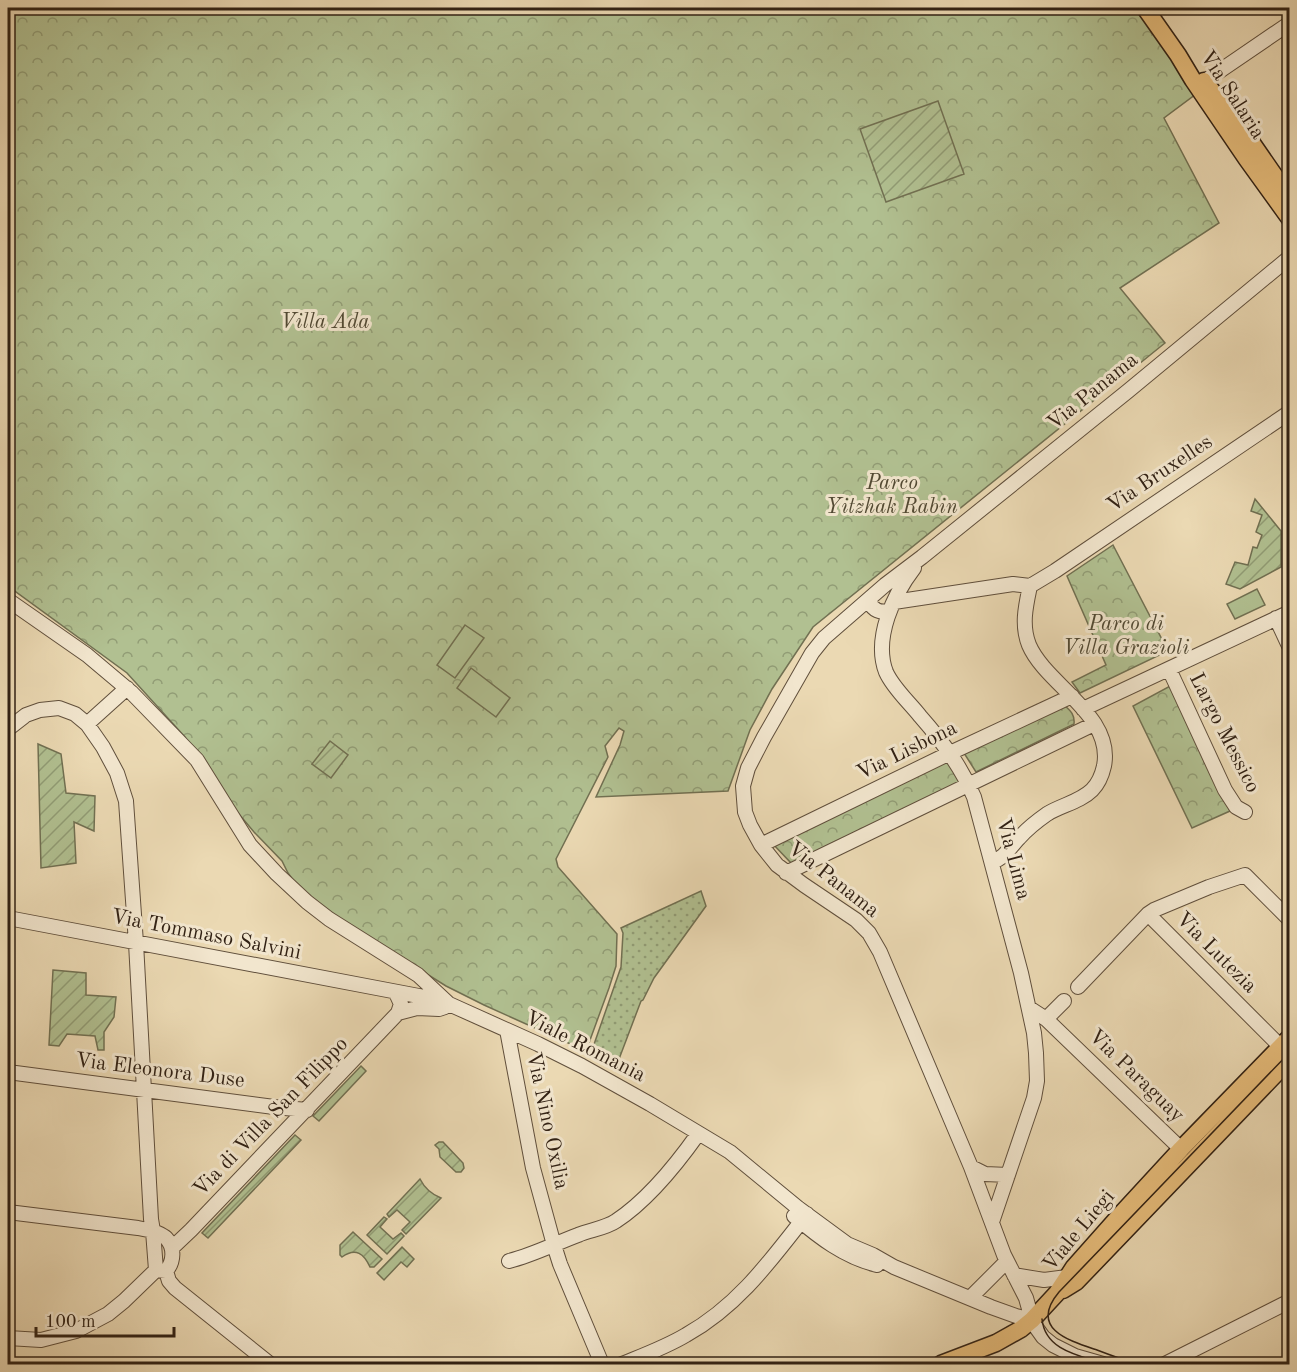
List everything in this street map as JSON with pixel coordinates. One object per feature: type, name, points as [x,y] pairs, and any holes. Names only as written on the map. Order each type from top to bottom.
[{"type":"main road","name":"Via Salaria","points":[[1145,8],[1245,158],[1290,219]]},
{"type":"main road","name":"Via Salaria","points":[[1178,55],[1205,81],[1236,120],[1290,198]]},
{"type":"main road","name":"Viale Liegi","points":[[1057,1293],[1076,1264],[1181,1149],[1287,1048]]},
{"type":"main road","name":"Viale Liegi","points":[[1057,1293],[1076,1282],[1287,1048]]},
{"type":"main road","points":[[941,1365],[1012,1335],[1032,1320],[1057,1293]]},
{"type":"street","points":[[1205,81],[1290,23]]},
{"type":"street","name":"Via Panama","points":[[1032,1320],[1026,1298],[1010,1267],[971,1167],[877,945],[856,920],[786,873],[772,860],[750,825],[745,812],[742,790],[748,768],[764,737],[812,653],[824,638],[1290,257]]},
{"type":"street","name":"Via Bruxelles","points":[[1030,586],[1290,412]]},
{"type":"street","name":"Via Lima","points":[[922,557],[907,577],[892,605],[883,641],[884,663],[893,684],[950,753],[974,797],[1021,973],[1035,1042],[1036,1090],[992,1222]]},
{"type":"street","points":[[892,605],[890,595],[883,591],[873,599],[879,612],[883,612],[892,605],[1013,584],[1030,586],[1024,617],[1028,643],[1047,670],[1083,709],[1101,737],[1105,753],[1104,768],[1095,786],[1085,795],[1041,819],[1019,837],[1003,857],[992,862]]},
{"type":"street","points":[[8,600],[87,654],[127,688],[197,760],[250,845],[307,902],[329,919],[418,975],[449,1004],[442,1008],[417,1008],[398,1013]]},
{"type":"street","points":[[1083,709],[1290,612]]},
{"type":"street","points":[[1276,618],[1290,648]]},
{"type":"street","name":"Largo Messico","points":[[1169,669],[1225,790],[1236,807],[1245,813]]},
{"type":"street","points":[[87,724],[127,688]]},
{"type":"street","name":"Via Lisbona","points":[[761,845],[1072,696]]},
{"type":"street","points":[[8,729],[31,712],[55,708],[71,712],[87,724],[117,773],[126,801],[136,943],[150,1219],[161,1270],[175,1288],[270,1365]]},
{"type":"street","points":[[786,873],[1094,724]]},
{"type":"street","points":[[1078,987],[1148,914],[1171,902],[1245,875],[1290,920]]},
{"type":"street","name":"Via Lutezia","points":[[1148,914],[1287,1048]]},
{"type":"street","name":"Via Tommaso Salvini","points":[[8,918],[449,1004]]},
{"type":"street","points":[[417,1008],[411,995],[418,975]]},
{"type":"street","points":[[396,993],[401,1004],[398,1013]]},
{"type":"street","points":[[1046,1019],[1064,1001]]},
{"type":"street","name":"Viale Romania","points":[[449,1004],[582,1066],[730,1152],[804,1218],[842,1241],[894,1267],[1016,1316],[1032,1320]]},
{"type":"street","name":"Via Paraguay","points":[[1029,1008],[1046,1019],[1181,1149]]},
{"type":"street","name":"Via di Villa San Filippo","points":[[172,1248],[398,1013]]},
{"type":"street","name":"Via Nino Oxilia","points":[[507,1030],[533,1168],[547,1221],[562,1269],[602,1365]]},
{"type":"street","name":"Via Eleonora Duse","points":[[8,1072],[307,1110]]},
{"type":"street","points":[[509,1262],[615,1222],[646,1196],[671,1170],[698,1134]]},
{"type":"street","points":[[971,1167],[985,1174],[1008,1175]]},
{"type":"street","points":[[8,1212],[153,1231],[166,1238],[172,1248],[172,1262],[169,1268],[161,1270],[114,1309],[76,1331],[41,1340],[8,1338]]},
{"type":"street","points":[[622,1365],[687,1335],[722,1311],[755,1280],[804,1218]]},
{"type":"street","points":[[964,1296],[1010,1267],[1044,1280],[1067,1277]]},
{"type":"street","points":[[1165,1365],[1290,1301]]},
{"type":"street","points":[[1032,1320],[1043,1337],[1057,1348],[1103,1365]]},
{"type":"green space","name":"Villa Ada","points":[[8,8],[1139,8],[1196,94],[1164,118],[1219,223],[1120,288],[1165,343],[813,627],[772,689],[750,730],[728,791],[596,797],[624,731],[619,728],[605,746],[608,757],[556,859],[558,867],[617,934],[616,966],[586,1051],[446,986],[313,900],[299,888],[282,861],[222,794],[185,737],[127,673],[8,586]]},
{"type":"green space","points":[[938,101],[964,174],[886,202],[860,129]]},
{"type":"green space","points":[[1255,499],[1281,531],[1281,567],[1240,589],[1226,584],[1235,562],[1248,565],[1253,547],[1257,548],[1262,535],[1256,532],[1262,515],[1251,511]]},
{"type":"green space","name":"Parco di Villa Grazioli","points":[[1113,545],[1168,651],[1080,693],[1072,682],[1106,665],[1067,576]]},
{"type":"green space","points":[[1257,589],[1265,605],[1235,619],[1227,604]]},
{"type":"green space","points":[[465,625],[484,638],[455,678],[437,665]]},
{"type":"green space","points":[[471,668],[510,698],[496,717],[457,688]]},
{"type":"green space","points":[[1172,685],[1230,811],[1192,828],[1133,706]]},
{"type":"green space","points":[[1064,705],[1072,713],[1074,724],[976,772],[964,753]]},
{"type":"green space","points":[[330,741],[348,755],[331,778],[312,764]]},
{"type":"green space","points":[[38,744],[61,754],[66,793],[95,796],[94,831],[74,822],[76,863],[41,868]]},
{"type":"green space","points":[[947,760],[961,782],[792,864],[772,843]]},
{"type":"green space","points":[[701,891],[706,906],[654,978],[641,1001],[616,1067],[591,1053],[621,967],[623,933],[621,928]]},
{"type":"green space","points":[[53,970],[86,973],[86,995],[116,997],[114,1017],[104,1032],[104,1050],[98,1050],[95,1036],[67,1034],[59,1046],[49,1045]]},
{"type":"green space","points":[[361,1066],[366,1071],[319,1121],[313,1116]]},
{"type":"green space","points":[[295,1135],[301,1140],[208,1238],[202,1233]]},
{"type":"green space","points":[[443,1142],[463,1163],[464,1168],[461,1172],[456,1172],[440,1157],[439,1149],[435,1145]]},
{"type":"green space","points":[[420,1179],[429,1191],[441,1198],[406,1234],[402,1230],[410,1222],[397,1210],[389,1217],[387,1214]]},
{"type":"green space","points":[[384,1217],[387,1219],[380,1227],[393,1239],[401,1233],[404,1236],[387,1254],[367,1235]]},
{"type":"green space","points":[[353,1232],[382,1259],[374,1267],[370,1267],[359,1253],[355,1252],[342,1257],[340,1255],[340,1245]]},
{"type":"green space","points":[[402,1247],[414,1259],[407,1267],[401,1262],[384,1280],[377,1273]]},
{"type":"tram line","points":[[1137,1364],[1075,1342],[1056,1332],[1050,1324],[1048,1315],[1051,1305],[1059,1292],[1290,1052]]},
{"type":"tram line","points":[[1042,1319],[1045,1330],[1057,1345],[1075,1355],[1105,1364]]},
{"type":"park label","name":"Parco Yitzhak Rabin","points":[[892,495]]}]
